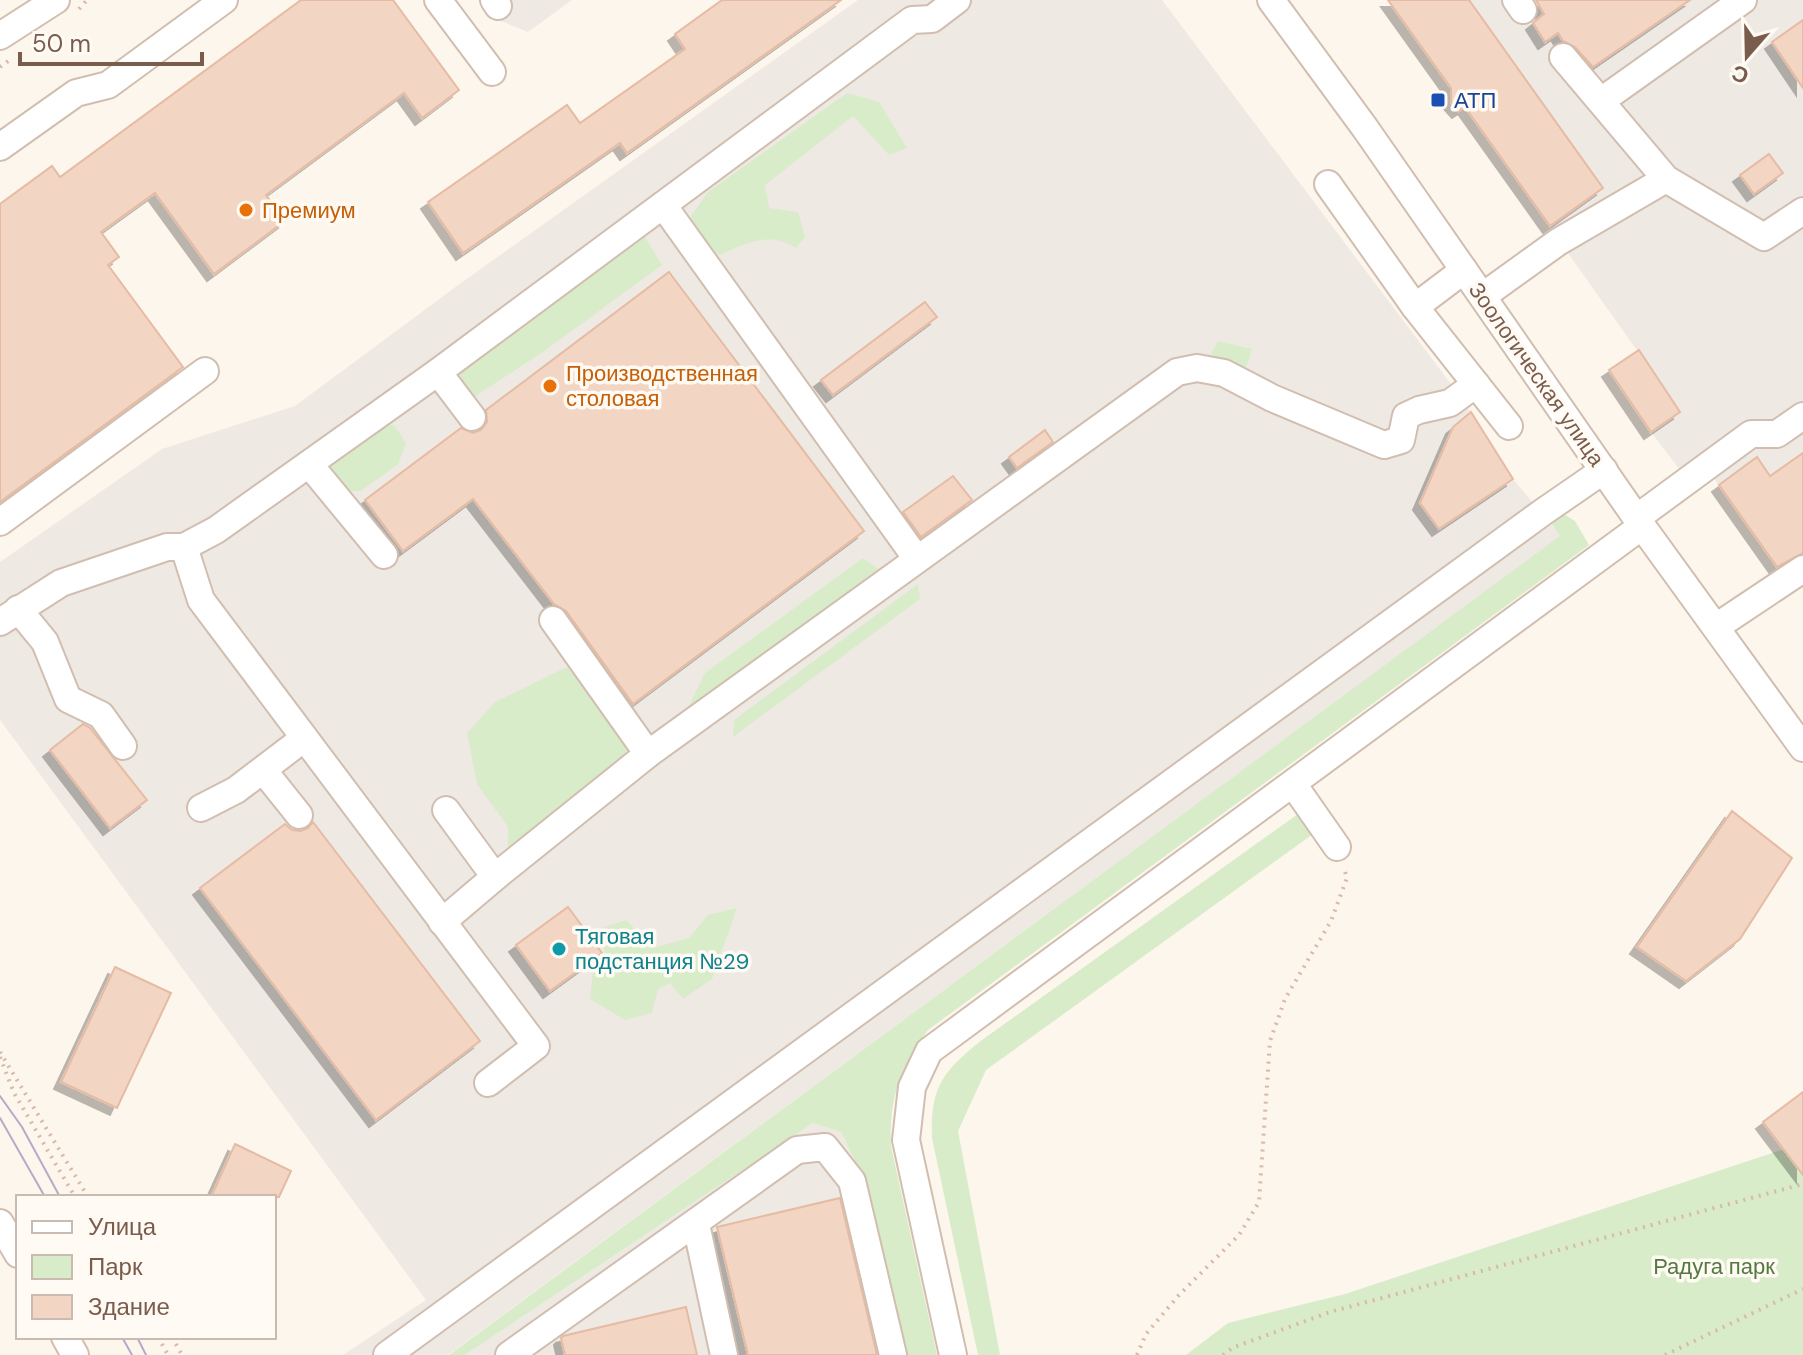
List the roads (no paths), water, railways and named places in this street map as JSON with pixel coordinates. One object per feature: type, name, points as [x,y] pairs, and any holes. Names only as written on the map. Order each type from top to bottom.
[{"type":"street","points":[[5,29],[56,0]]},
{"type":"street","points":[[0,147],[76,93],[108,85],[224,0]]},
{"type":"street","points":[[438,0],[492,72]]},
{"type":"street","points":[[123,746],[101,715],[68,699],[45,642],[9,616],[61,583],[82,574],[167,547],[184,547],[216,530],[438,372],[912,20],[932,19],[957,0]]},
{"type":"street","name":"Зоологическая улица","points":[[1271,0],[1365,128],[1640,522],[1803,748]]},
{"type":"street","points":[[1601,101],[1743,0]]},
{"type":"street","points":[[1563,57],[1666,179],[1764,237],[1803,211]]},
{"type":"street","points":[[1483,296],[1558,242],[1666,179]]},
{"type":"street","points":[[1328,184],[1415,307],[1509,426]]},
{"type":"street","points":[[663,205],[917,559]]},
{"type":"street","points":[[1415,307],[1464,270]]},
{"type":"street","points":[[442,922],[648,754],[1177,372],[1197,368],[1224,373],[1272,398],[1384,445],[1401,440],[1406,416],[1450,403],[1476,384]]},
{"type":"street","points":[[0,522],[205,371]]},
{"type":"street","points":[[438,372],[472,417]]},
{"type":"street","points":[[953,1355],[906,1140],[912,1087],[929,1051],[1293,784],[1640,522],[1751,434],[1777,434],[1803,416]]},
{"type":"street","points":[[309,464],[384,555]]},
{"type":"street","points":[[387,1355],[1604,470]]},
{"type":"street","points":[[184,547],[201,600],[536,1046],[488,1083]]},
{"type":"street","points":[[1716,627],[1803,569]]},
{"type":"street","points":[[553,620],[648,754]]},
{"type":"street","points":[[201,808],[236,790],[303,739]]},
{"type":"street","points":[[263,770],[299,815]]},
{"type":"street","points":[[1293,784],[1337,847]]},
{"type":"street","points":[[446,810],[495,877]]},
{"type":"street","points":[[509,1355],[537,1346],[797,1150],[825,1147],[852,1181],[893,1355]]},
{"type":"street","points":[[0,1223],[16,1251]]},
{"type":"street","points":[[696,1224],[724,1355]]},
{"type":"tram line","points":[[0,1096],[22,1127],[59,1195]]},
{"type":"tram line","points":[[0,1118],[44,1195]]},
{"type":"tram line","points":[[123,1339],[132,1355]]},
{"type":"tram line","points":[[138,1339],[146,1355]]},
{"type":"place","name":"АТП","points":[[1438,100]]},
{"type":"place","name":"Премиум","points":[[246,210]]},
{"type":"place","name":"Производственная столовая","points":[[550,386]]},
{"type":"place","name":"Тяговая подстанция №29","points":[[559,949]]},
{"type":"park label","name":"Радуга парк","points":[[1714,1266]]}]
